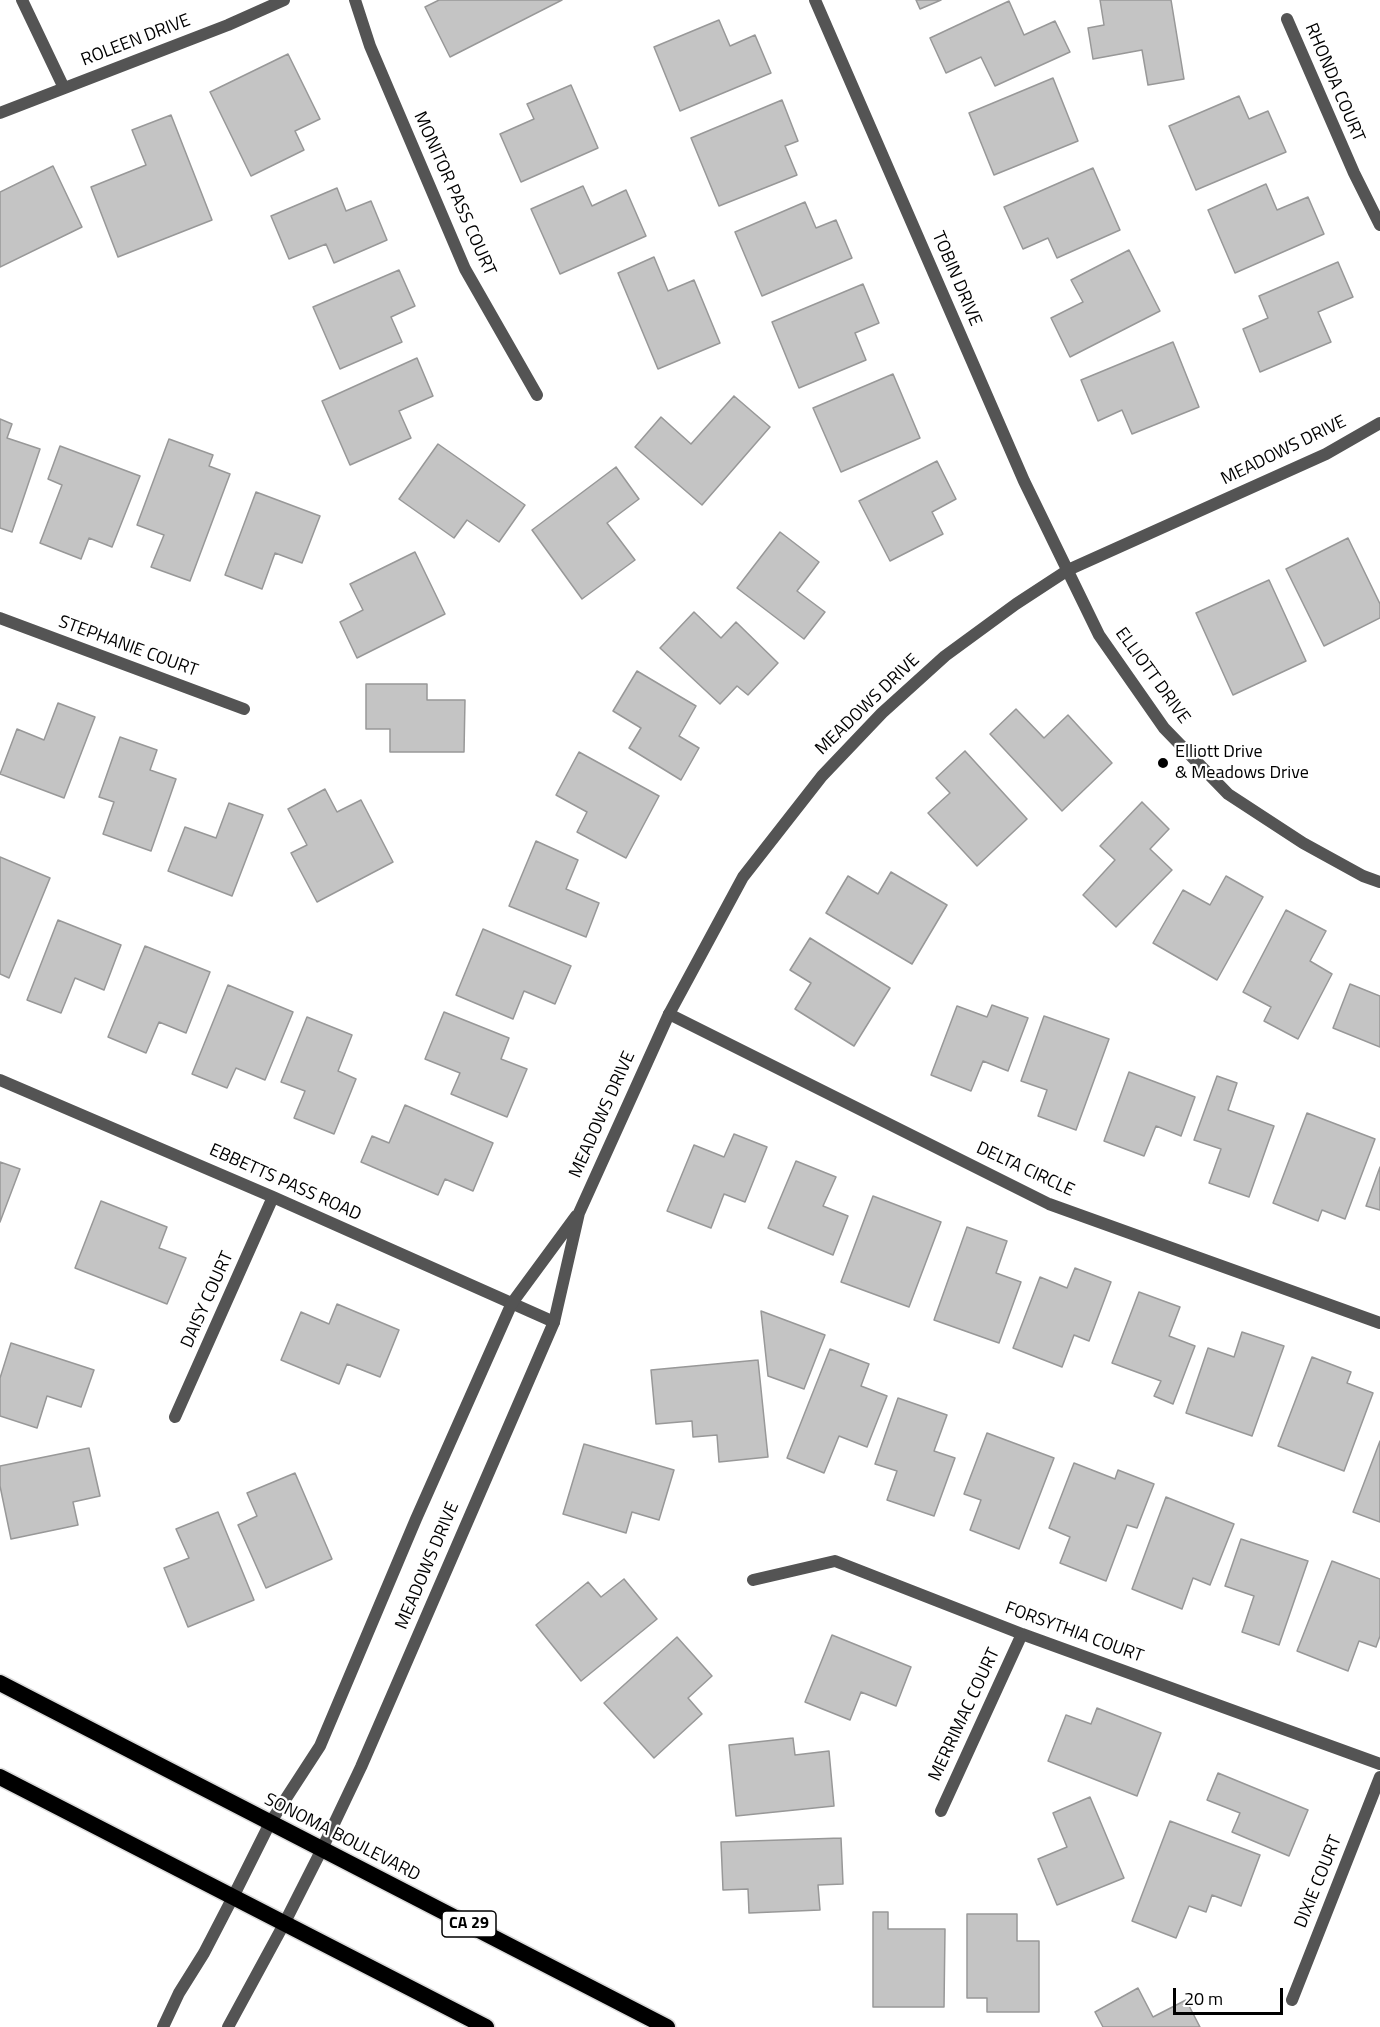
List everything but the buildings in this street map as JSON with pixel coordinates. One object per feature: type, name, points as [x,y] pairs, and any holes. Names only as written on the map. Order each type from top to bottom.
[{"type":"highway","name":"SONOMA BOULEVARD","points":[[0,1683],[667,2027]]},
{"type":"highway","points":[[0,1777],[486,2027]]},
{"type":"street","points":[[22,0],[64,88]]},
{"type":"street","name":"ROLEEN DRIVE","points":[[0,113],[228,25],[284,0]]},
{"type":"street","name":"MONITOR PASS COURT","points":[[355,0],[370,46],[465,269],[537,395]]},
{"type":"street","name":"TOBIN DRIVE","points":[[815,0],[1024,481],[1068,570]]},
{"type":"street","name":"RHONDA COURT","points":[[1287,19],[1354,173],[1380,225]]},
{"type":"street","name":"MEADOWS DRIVE","points":[[228,2027],[322,1849],[365,1757],[554,1322],[579,1213],[669,1014],[743,877],[822,776],[882,712],[945,656],[1016,603],[1068,570],[1326,454],[1380,423]]},
{"type":"street","name":"ELLIOTT DRIVE","points":[[1068,570],[1099,635],[1164,728],[1228,794],[1303,843],[1363,876],[1380,882]]},
{"type":"street","name":"STEPHANIE COURT","points":[[0,618],[244,709]]},
{"type":"street","name":"DELTA CIRCLE","points":[[669,1014],[1049,1204],[1380,1323]]},
{"type":"street","name":"EBBETTS PASS ROAD","points":[[0,1080],[273,1197],[554,1322]]},
{"type":"street","name":"DAISY COURT","points":[[175,1417],[273,1197]]},
{"type":"street","name":"MEADOWS DRIVE","points":[[163,2027],[179,1993],[204,1953],[270,1822],[320,1746],[416,1519],[512,1303],[579,1213]]},
{"type":"street","name":"FORSYTHIA COURT","points":[[753,1580],[835,1561],[1022,1634],[1380,1764]]},
{"type":"street","name":"MERRIMAC COURT","points":[[941,1811],[1022,1634]]},
{"type":"street","name":"DIXIE COURT","points":[[1292,2000],[1380,1777]]},
{"type":"place","name":"Elliott Drive & Meadows Drive","points":[[1163,763]]}]
